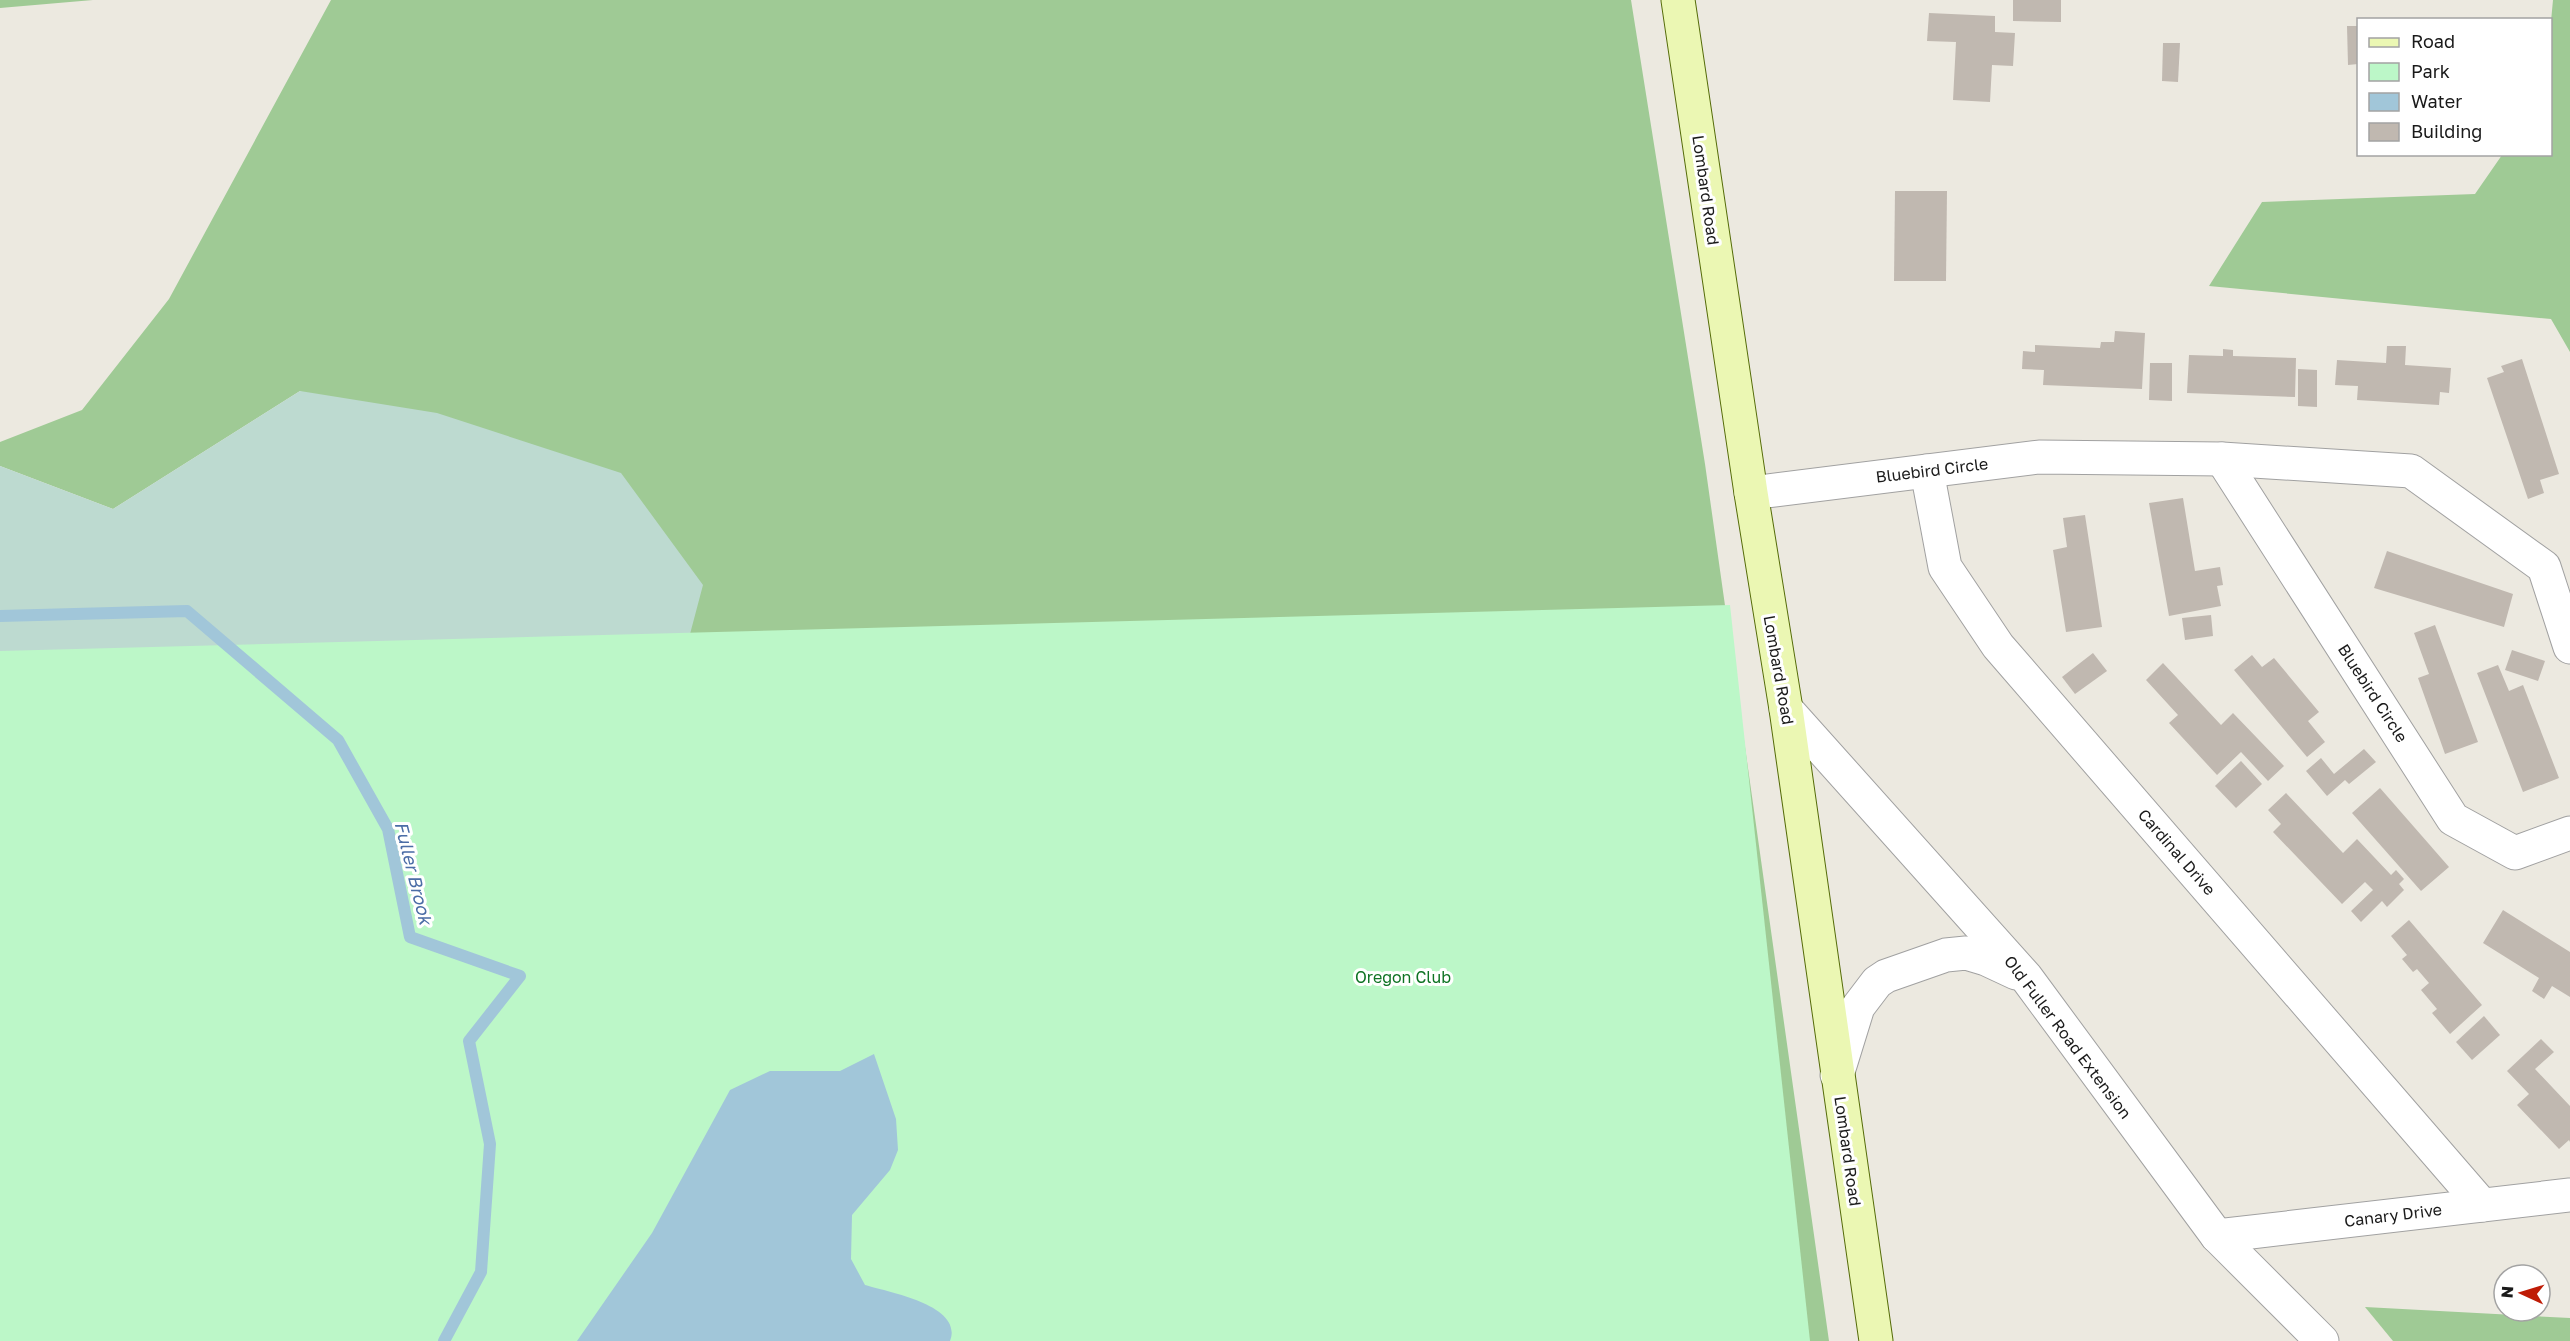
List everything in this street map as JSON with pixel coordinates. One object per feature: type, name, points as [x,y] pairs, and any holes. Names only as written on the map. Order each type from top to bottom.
[{"type":"street","name":"Lombard Road","points":[[1678,0],[1751,493],[1786,709],[1876,1341]]},
{"type":"street","name":"Bluebird Circle","points":[[1751,493],[2039,456],[2222,459],[2411,471],[2544,567],[2570,647]]},
{"type":"street","name":"Bluebird Circle","points":[[2222,459],[2453,819],[2516,853],[2570,833]]},
{"type":"street","name":"Cardinal Drive","points":[[1927,471],[1945,567],[1998,646],[2482,1205]]},
{"type":"street","name":"Old Fuller Road Extension","points":[[1786,709],[2026,977],[2217,1236],[2322,1341]]},
{"type":"street","points":[[1837,1075],[1858,1007],[1877,982],[1886,976],[1946,955],[1966,953],[1986,958],[2026,977]]},
{"type":"street","name":"Canary Drive","points":[[2217,1236],[2570,1195]]},
{"type":"green space","points":[[0,0],[93,0],[0,8]]},
{"type":"green space","points":[[331,0],[1631,0],[1705,464],[1829,1341],[1708,1341],[1359,1060],[300,391],[113,509],[0,466],[0,442],[82,410],[169,299]]},
{"type":"green space","points":[[2553,0],[2570,0],[2570,352],[2551,319],[2209,286],[2262,202],[2475,194],[2501,156],[2552,156]]},
{"type":"green space","name":"Oregon Club","points":[[1730,605],[1810,1341],[0,1341],[0,651]]},
{"type":"green space","points":[[2365,1307],[2492,1314],[2492,1323],[2552,1323],[2552,1317],[2570,1318],[2570,1341],[2393,1341]]},
{"type":"shaded area","points":[[300,391],[437,413],[621,473],[703,585],[645,804],[0,785],[0,466],[113,509]]},
{"type":"water","points":[[874,1054],[896,1119],[898,1150],[890,1170],[852,1215],[851,1259],[865,1285],[921,1302],[946,1318],[951,1329],[950,1341],[577,1341],[652,1233],[730,1090],[770,1071],[840,1071]]},
{"type":"building","points":[[2013,0],[2061,0],[2061,22],[2013,21]]},
{"type":"building","points":[[1929,13],[1995,16],[1995,32],[2015,33],[2013,66],[1992,65],[1990,102],[1953,100],[1956,42],[1927,41]]},
{"type":"building","points":[[2347,26],[2357,26],[2357,64],[2348,65]]},
{"type":"building","points":[[2163,43],[2180,43],[2178,82],[2162,81]]},
{"type":"building","points":[[1895,191],[1947,191],[1946,281],[1894,281]]},
{"type":"building","points":[[2115,331],[2145,333],[2142,389],[2043,385],[2044,370],[2022,369],[2023,351],[2035,352],[2035,345],[2100,348],[2101,342],[2114,342]]},
{"type":"building","points":[[2387,346],[2406,346],[2405,365],[2451,368],[2449,393],[2440,392],[2439,405],[2357,400],[2358,386],[2335,385],[2337,360],[2386,363]]},
{"type":"building","points":[[2223,349],[2233,350],[2233,356],[2296,358],[2295,397],[2187,393],[2189,355],[2223,356]]},
{"type":"building","points":[[2522,359],[2559,474],[2540,480],[2544,493],[2528,499],[2487,378],[2504,372],[2501,366]]},
{"type":"building","points":[[2150,363],[2172,363],[2172,401],[2149,400]]},
{"type":"building","points":[[2298,369],[2317,370],[2317,407],[2298,406]]},
{"type":"building","points":[[2183,498],[2195,571],[2220,567],[2223,585],[2217,586],[2221,606],[2169,616],[2149,503]]},
{"type":"building","points":[[2085,515],[2102,627],[2066,632],[2053,550],[2067,547],[2063,518]]},
{"type":"building","points":[[2387,551],[2513,594],[2504,627],[2374,588]]},
{"type":"building","points":[[2211,615],[2213,636],[2185,640],[2182,618]]},
{"type":"building","points":[[2435,625],[2478,742],[2445,754],[2418,678],[2429,674],[2414,633]]},
{"type":"building","points":[[2512,650],[2545,661],[2538,681],[2505,670]]},
{"type":"building","points":[[2093,653],[2107,671],[2075,694],[2062,677]]},
{"type":"building","points":[[2252,655],[2262,667],[2274,658],[2319,712],[2308,721],[2325,742],[2307,757],[2234,670]]},
{"type":"building","points":[[2163,663],[2221,725],[2233,713],[2284,766],[2268,781],[2241,752],[2217,775],[2169,723],[2178,715],[2146,680]]},
{"type":"building","points":[[2498,665],[2509,691],[2523,685],[2559,778],[2523,792],[2477,673]]},
{"type":"building","points":[[2364,749],[2376,762],[2349,784],[2345,780],[2327,796],[2306,771],[2321,758],[2334,774]]},
{"type":"building","points":[[2241,761],[2262,784],[2236,808],[2215,786]]},
{"type":"building","points":[[2380,788],[2449,867],[2421,891],[2352,813]]},
{"type":"building","points":[[2286,793],[2343,853],[2357,839],[2391,875],[2396,870],[2404,879],[2399,884],[2404,890],[2387,907],[2382,901],[2361,922],[2351,911],[2373,890],[2365,882],[2342,904],[2273,832],[2281,824],[2268,810]]},
{"type":"building","points":[[2503,910],[2570,952],[2570,997],[2552,986],[2544,999],[2532,991],[2539,978],[2483,943]]},
{"type":"building","points":[[2409,920],[2482,1005],[2450,1034],[2432,1013],[2437,1009],[2421,990],[2429,983],[2417,969],[2413,972],[2402,959],[2407,955],[2391,936]]},
{"type":"building","points":[[2484,1016],[2500,1035],[2472,1060],[2456,1042]]},
{"type":"building","points":[[2541,1039],[2554,1052],[2535,1069],[2570,1106],[2570,1142],[2569,1140],[2559,1149],[2517,1105],[2529,1094],[2507,1071]]},
{"type":"waterway","name":"Fuller Brook","points":[[0,616],[187,611],[338,740],[388,829],[410,937],[520,976],[469,1041],[490,1144],[481,1272],[444,1341]]}]
